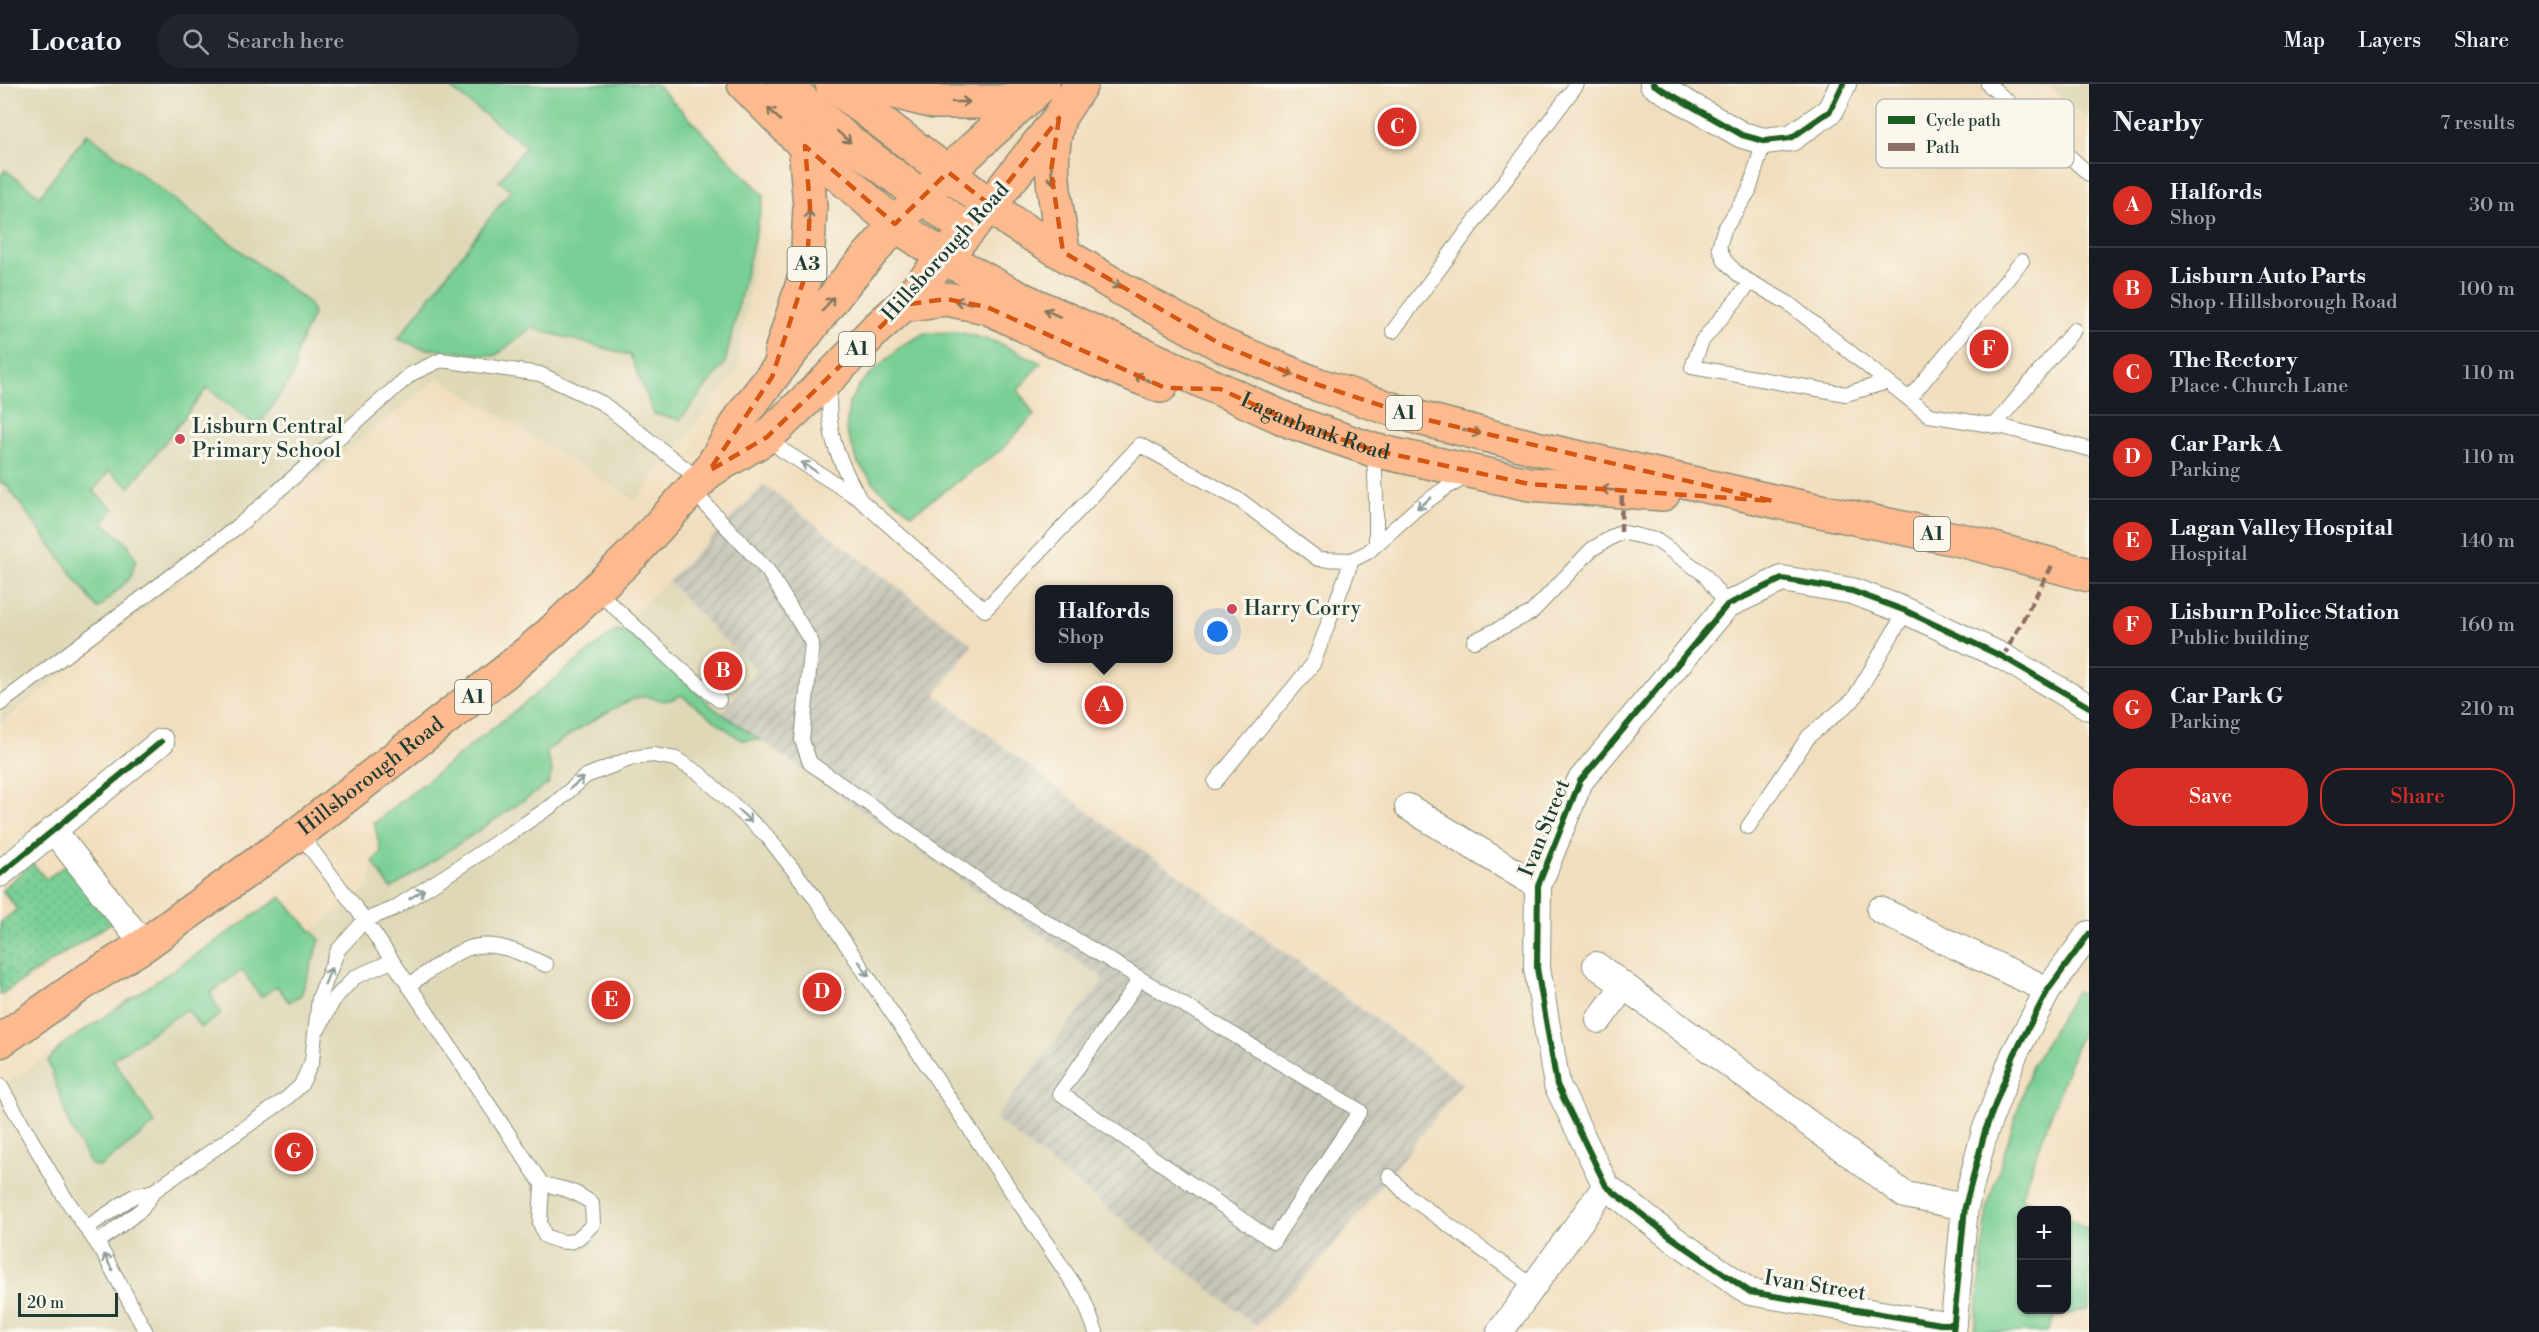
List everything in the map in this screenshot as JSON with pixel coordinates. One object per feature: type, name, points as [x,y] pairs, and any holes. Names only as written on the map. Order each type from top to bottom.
[{"type":"main road","name":"Laganbank Road","points":[[744,84],[805,146],[895,224],[945,258],[1015,296],[1292,422],[1373,450],[1529,484],[1773,501]]},
{"type":"main road","points":[[784,84],[849,142],[968,231]]},
{"type":"main road","name":"Laganbank Road","points":[[832,84],[1013,223],[1118,287],[1222,345],[1316,384],[1430,421],[1536,448],[1965,541],[2089,575]]},
{"type":"main road","points":[[863,84],[934,102],[998,102],[1036,90]]},
{"type":"main road","name":"Hillsborough Road","points":[[0,1041],[89,979],[144,945],[300,833],[505,672],[596,590],[755,425],[830,377],[876,329],[903,305],[990,205],[1059,118],[1081,84]]},
{"type":"main road","name":"Hillsborough Road","points":[[755,425],[772,377],[848,279],[921,196],[1036,90]]},
{"type":"main road","points":[[1059,118],[1052,142],[1051,171],[1064,252]]},
{"type":"main road","name":"A3","points":[[772,377],[807,270],[810,207],[805,146]]},
{"type":"main road","name":"A1","points":[[903,305],[946,299],[987,307],[1089,357],[1165,388],[1220,389]]},
{"type":"street","points":[[1653,84],[1742,135],[1764,141],[1791,138],[1830,111],[1843,84]]},
{"type":"street","name":"Ivan Street","points":[[1953,1328],[1750,1292],[1668,1234],[1606,1186],[1557,1085],[1538,968],[1538,886],[1580,781],[1727,605],[1782,579],[1852,591],[1906,611],[2002,657],[2089,707]]},
{"type":"street","points":[[0,874],[161,742]]},
{"type":"street","points":[[1408,807],[1538,886]]},
{"type":"street","points":[[53,830],[144,945]]},
{"type":"street","points":[[1880,910],[2048,990]]},
{"type":"street","points":[[1953,1328],[1965,1207],[1985,1131],[2014,1055],[2048,990],[2089,934]]},
{"type":"street","points":[[1596,965],[1905,1195],[1965,1207]]},
{"type":"street","points":[[1599,1020],[1624,986]]},
{"type":"street","points":[[1500,1332],[1606,1186]]},
{"type":"lane","points":[[1393,331],[1577,84]]},
{"type":"lane","points":[[1988,84],[2005,99]]},
{"type":"lane","points":[[1764,141],[1749,191],[1724,230],[1719,247],[1725,261],[1740,276],[1788,303],[1929,415],[1994,426],[2089,449]]},
{"type":"lane","points":[[2074,161],[2089,174]]},
{"type":"lane","points":[[1909,399],[2022,261]]},
{"type":"lane","points":[[1751,282],[1702,340],[1692,367],[1846,394],[1887,382]]},
{"type":"lane","points":[[1994,426],[2074,330]]},
{"type":"lane","points":[[0,704],[237,527],[411,374],[441,360],[540,374],[603,403],[701,480],[768,572],[812,643],[802,740],[810,763],[985,885],[1360,1111],[1273,1241],[1060,1093],[1140,979]]},
{"type":"lane","points":[[830,377],[828,411],[836,455],[858,498]]},
{"type":"lane","points":[[755,425],[782,450],[858,498],[985,610],[1140,445],[1241,501],[1318,559],[1352,560],[1376,545],[1439,492],[1474,473]]},
{"type":"lane","points":[[1373,450],[1377,499],[1376,545]]},
{"type":"lane","points":[[1474,641],[1531,613],[1592,549],[1621,532],[1656,540],[1704,574],[1727,605]]},
{"type":"lane","points":[[1215,782],[1313,664],[1352,560]]},
{"type":"lane","points":[[596,590],[683,671],[719,700]]},
{"type":"lane","points":[[1748,827],[1809,736],[1853,700],[1906,611]]},
{"type":"lane","points":[[86,1228],[134,1196],[154,1191],[286,1099],[301,1085],[312,1061],[319,998],[338,950],[365,920],[393,909],[453,871],[553,805],[586,776],[632,758],[652,755],[676,759],[699,774],[767,836],[813,895],[1083,1299],[1096,1332]]},
{"type":"lane","points":[[300,833],[365,920],[542,1184],[540,1223],[545,1236],[563,1244],[578,1239],[593,1224],[592,1204],[581,1194],[542,1184]]},
{"type":"lane","points":[[408,986],[461,950],[476,945],[501,946],[546,965]]},
{"type":"lane","points":[[316,1033],[334,999],[355,977],[392,962]]},
{"type":"lane","points":[[0,1085],[62,1193],[97,1243],[146,1332]]},
{"type":"lane","points":[[1389,1176],[1407,1195],[1533,1286]]},
{"type":"lane","points":[[97,1243],[142,1209],[154,1191]]},
{"type":"highlighted area","points":[[1059,118],[1051,171],[1063,252],[1222,345],[1316,384],[1419,418],[1773,501],[1529,484],[1373,450],[1292,422],[1220,389],[1165,388],[987,307],[946,299],[903,305],[767,437],[709,471],[772,377],[807,270],[810,206],[805,146],[895,224],[948,172],[990,205]]},
{"type":"shaded area","name":"Lisburn Central Primary School","points":[[0,84],[659,84],[766,195],[736,372],[636,501],[439,378],[0,723]]},
{"type":"shaded area","points":[[2047,84],[2089,84],[2089,122],[2074,108],[2074,99],[2064,99]]},
{"type":"shaded area","points":[[764,485],[973,645],[935,694],[1124,839],[1183,877],[1462,1083],[1324,1258],[1256,1326],[995,1119],[1104,979],[722,714],[756,669],[720,636],[668,581]]},
{"type":"shaded area","points":[[668,581],[720,636],[757,669],[722,715],[1104,979],[995,1119],[1256,1326],[1251,1332],[0,1332],[0,1087],[103,1020],[312,931],[369,887],[373,862],[381,852],[374,823],[608,637]]},
{"type":"green space","points":[[445,84],[656,84],[764,196],[725,363],[680,420],[654,414],[630,355],[531,328],[495,356],[421,348],[398,339],[511,190],[499,181],[526,146]]},
{"type":"green space","points":[[87,133],[309,303],[313,314],[297,350],[294,374],[258,427],[207,388],[130,487],[109,471],[93,491],[114,509],[103,523],[128,544],[136,560],[130,578],[98,609],[5,483],[0,483],[0,177],[5,170],[40,196]]},
{"type":"green space","points":[[958,332],[996,342],[1041,363],[1018,390],[1034,415],[1000,451],[912,514],[877,487],[858,463],[846,430],[849,403],[861,383],[902,345],[925,333]]},
{"type":"green space","points":[[616,630],[634,635],[715,709],[760,740],[741,740],[681,695],[664,701],[648,697],[633,699],[594,720],[546,751],[552,771],[548,784],[391,889],[373,862],[381,852],[374,823]]},
{"type":"green space","points":[[32,863],[46,879],[67,864],[114,921],[0,995],[0,923],[17,909],[2,890]]},
{"type":"green space","points":[[281,897],[320,940],[301,995],[289,1002],[277,986],[261,997],[242,970],[210,993],[221,1014],[201,1028],[187,1009],[113,1059],[155,1124],[100,1167],[90,1164],[70,1126],[48,1061],[61,1046]]},
{"type":"green space","points":[[2076,991],[2089,998],[2089,1010],[2021,1197],[2041,1206],[2017,1206],[2017,1314],[2068,1314],[2055,1317],[2047,1332],[1975,1332],[1987,1208],[2031,1068]]},
{"type":"green space","points":[[2071,1220],[2089,1229],[2089,1309],[2071,1313]]},
{"type":"marked path","points":[[1621,532],[1622,491]]},
{"type":"marked path","points":[[2003,657],[2053,564]]},
{"type":"cycle path","points":[[1653,84],[1742,135],[1764,141],[1791,138],[1830,111],[1843,84]]},
{"type":"cycle path","points":[[1954,1324],[1940,1324],[1750,1292],[1668,1235],[1606,1186],[1557,1085],[1537,968],[1538,886],[1580,781],[1727,605],[1782,579],[1852,591],[1906,611],[2003,657],[2089,707]]},
{"type":"cycle path","points":[[0,874],[161,742]]},
{"type":"cycle path","points":[[1953,1332],[1965,1207],[1985,1131],[2014,1055],[2048,990],[2089,934]]},
{"type":"place","name":"The Rectory","points":[[1397,127]]},
{"type":"place","name":"Lisburn Police Station","points":[[1989,349]]},
{"type":"place","name":"Lisburn Central Primary School","points":[[180,439]]},
{"type":"place","name":"Harry Corry","points":[[1232,609]]},
{"type":"place","name":"Lisburn Auto Parts","points":[[723,671]]},
{"type":"place","name":"Halfords","points":[[1104,705]]},
{"type":"place","name":"Car Park A","points":[[822,992]]},
{"type":"place","name":"Lagan Valley Hospital","points":[[611,1000]]},
{"type":"place","name":"Car Park G","points":[[294,1152]]}]
